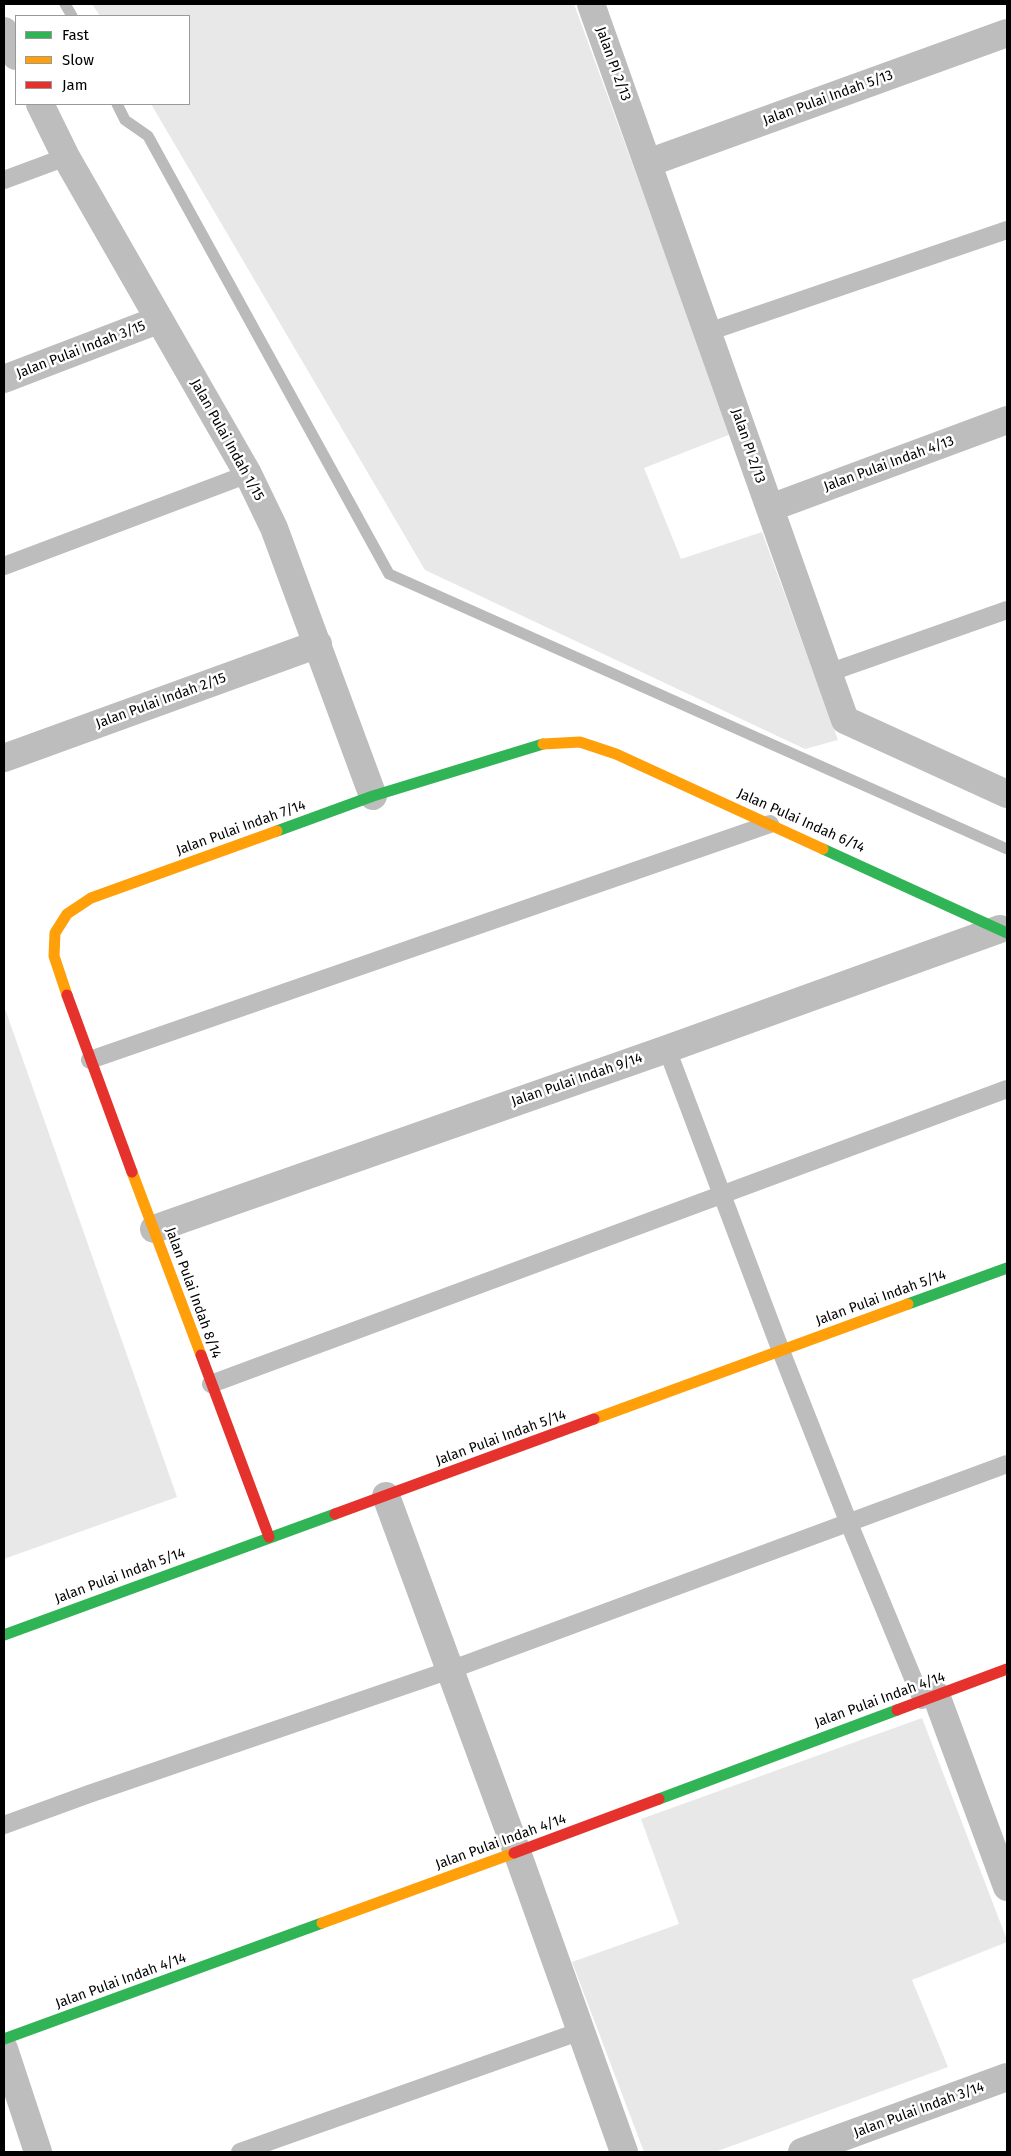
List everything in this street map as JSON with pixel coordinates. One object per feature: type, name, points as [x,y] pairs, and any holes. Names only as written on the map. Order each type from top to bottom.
[{"type":"street","name":"Jalan PI 2/13","points":[[591,4],[845,720],[1007,794]]},
{"type":"street","points":[[4,31],[15,54]]},
{"type":"street","name":"Jalan Pulai Indah 5/13","points":[[648,163],[1007,33]]},
{"type":"street","name":"Jalan Pulai Indah 1/15","points":[[40,105],[66,157],[248,474],[274,528],[373,796]]},
{"type":"street","name":"Jalan Pulai Indah 3/15","points":[[4,379],[158,320]]},
{"type":"street","name":"Jalan Pulai Indah 4/13","points":[[770,508],[1007,420]]},
{"type":"street","name":"Jalan Pulai Indah 2/15","points":[[4,758],[318,644]]},
{"type":"street","name":"Jalan Pulai Indah 7/14","points":[[90,1060],[54,956],[55,933],[67,914],[91,898],[373,796],[546,743],[580,742]]},
{"type":"street","name":"Jalan Pulai Indah 6/14","points":[[580,742],[616,754],[1003,931]]},
{"type":"street","name":"Jalan Pulai Indah 9/14","points":[[154,1229],[1003,931]]},
{"type":"street","name":"Jalan Pulai Indah 8/14","points":[[90,1060],[269,1537]]},
{"type":"street","name":"Jalan Pulai Indah 5/14","points":[[4,1635],[1007,1268]]},
{"type":"street","points":[[386,1496],[517,1852],[624,2152]]},
{"type":"street","name":"Jalan Pulai Indah 4/14","points":[[4,2039],[517,1852],[1007,1669]]},
{"type":"street","points":[[929,1698],[1005,1872]]},
{"type":"street","points":[[4,2049],[38,2152]]},
{"type":"street","name":"Jalan Pulai Indah 3/14","points":[[802,2152],[1007,2078]]},
{"type":"lane","points":[[4,180],[66,157]]},
{"type":"lane","points":[[708,332],[1007,230]]},
{"type":"lane","points":[[4,566],[248,474]]},
{"type":"lane","points":[[828,673],[1007,610]]},
{"type":"lane","points":[[90,1060],[770,824]]},
{"type":"lane","points":[[667,1049],[721,1195],[848,1521],[929,1698]]},
{"type":"lane","points":[[211,1384],[1007,1090]]},
{"type":"lane","points":[[4,1825],[450,1670],[848,1521],[1007,1464]]},
{"type":"lane","points":[[240,2152],[581,2031]]},
{"type":"shaded area","points":[[92,4],[574,4],[731,434],[644,468],[681,559],[762,532],[838,740],[805,749],[425,570],[152,105],[190,105],[190,15],[99,15]]},
{"type":"shaded area","points":[[4,1006],[177,1497],[4,1559]]},
{"type":"shaded area","points":[[922,1718],[1007,1940],[1007,1942],[912,1980],[948,2067],[715,2152],[644,2152],[572,1962],[679,1924],[641,1819]]},
{"type":"waterway","points":[[65,4],[71,15]]},
{"type":"waterway","points":[[118,105],[125,120],[148,136],[389,574],[1007,849]]},
{"type":"traffic: fast","points":[[277,831],[373,796],[543,744]]},
{"type":"traffic: fast","points":[[823,849],[1007,933]]},
{"type":"traffic: fast","points":[[908,1304],[1007,1268]]},
{"type":"traffic: fast","points":[[4,1635],[335,1514]]},
{"type":"traffic: fast","points":[[659,1799],[897,1710]]},
{"type":"traffic: fast","points":[[4,2039],[322,1923]]},
{"type":"traffic: slow","points":[[543,744],[580,742],[616,754],[823,849]]},
{"type":"traffic: slow","points":[[67,995],[54,956],[55,933],[67,914],[91,898],[277,831]]},
{"type":"traffic: slow","points":[[132,1172],[201,1355]]},
{"type":"traffic: slow","points":[[594,1419],[908,1304]]},
{"type":"traffic: slow","points":[[322,1923],[514,1853]]},
{"type":"traffic: jam","points":[[67,995],[132,1172]]},
{"type":"traffic: jam","points":[[201,1355],[269,1537]]},
{"type":"traffic: jam","points":[[335,1514],[594,1419]]},
{"type":"traffic: jam","points":[[897,1710],[1007,1669]]},
{"type":"traffic: jam","points":[[514,1853],[659,1799]]}]
